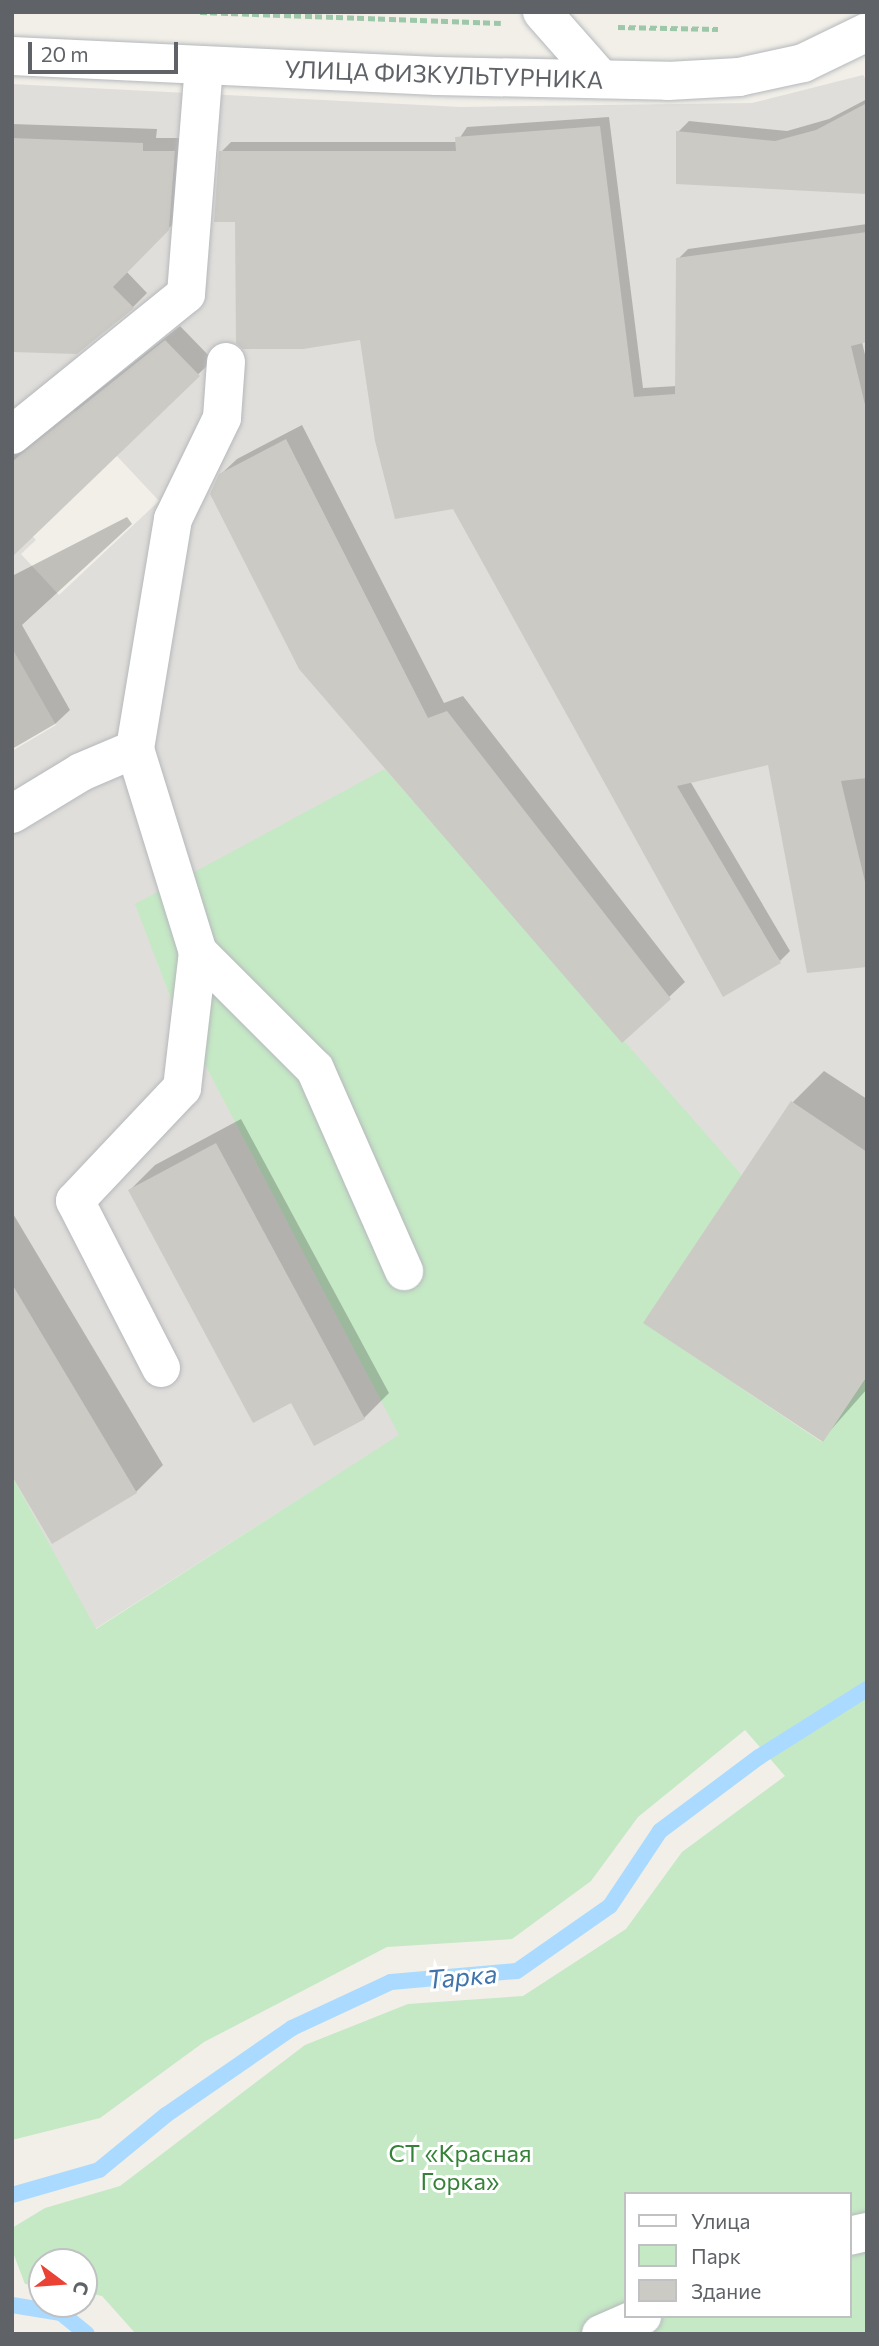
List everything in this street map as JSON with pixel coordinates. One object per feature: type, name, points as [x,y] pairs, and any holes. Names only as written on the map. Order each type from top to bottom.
[{"type":"street","points":[[542,12],[601,79]]},
{"type":"street","name":"УЛИЦА ФИЗКУЛЬТУРНИКА","points":[[12,56],[204,66],[601,79],[739,77],[803,63],[867,32]]},
{"type":"street","points":[[12,435],[186,293],[204,66]]},
{"type":"street","points":[[161,1368],[75,1201],[181,1088],[198,951],[135,749],[173,519],[222,418],[226,362]]},
{"type":"street","points":[[12,814],[80,772],[135,749]]},
{"type":"street","points":[[198,951],[315,1069],[404,1271]]},
{"type":"street","points":[[601,2334],[637,2318]]},
{"type":"shaded area","points":[[863,75],[867,81],[867,1152],[742,1175],[622,1043],[136,904],[172,1002],[400,1435],[95,1629],[12,1476],[12,751],[56,725],[12,648],[12,514],[36,540],[21,554],[59,595],[159,501],[71,407],[12,462],[12,84],[461,107],[752,103]]},
{"type":"green space","name":"СТ «Красная Горка»","points":[[385,769],[742,1175],[644,1323],[822,1442],[867,1376],[867,2334],[136,2334],[102,2296],[98,2295],[98,2248],[28,2248],[28,2284],[25,2284],[12,2250],[12,2228],[45,2208],[120,2186],[305,2045],[408,2004],[523,1996],[626,1929],[682,1852],[785,1776],[745,1730],[638,1817],[591,1881],[512,1939],[387,1947],[204,2042],[100,2118],[12,2140],[12,1476],[96,1629],[399,1435],[172,1002],[135,904]]},
{"type":"building","points":[[867,103],[867,194],[676,184],[676,131],[775,141],[816,130]]},
{"type":"building","points":[[600,126],[634,397],[675,394],[676,258],[867,232],[867,342],[851,346],[867,413],[867,778],[841,781],[867,890],[867,967],[807,973],[768,765],[677,786],[781,963],[723,997],[453,509],[395,519],[375,441],[360,340],[303,349],[243,349],[236,343],[235,222],[214,222],[219,151],[456,151],[455,137]]},
{"type":"building","points":[[12,138],[143,143],[143,151],[175,151],[169,230],[113,287],[134,308],[77,354],[12,352]]},
{"type":"building","points":[[165,340],[200,376],[12,557],[12,462]]},
{"type":"building","points":[[286,439],[428,718],[447,711],[671,999],[622,1043],[299,669],[210,494],[219,474]]},
{"type":"building","points":[[791,1101],[867,1152],[867,1376],[823,1442],[643,1323]]},
{"type":"building","points":[[216,1143],[365,1419],[314,1446],[291,1403],[253,1423],[128,1190]]},
{"type":"building","points":[[12,1284],[137,1493],[52,1544],[12,1476]]},
{"type":"waterway","name":"Тарка","points":[[12,2195],[99,2170],[166,2115],[292,2028],[391,1982],[517,1971],[610,1906],[660,1831],[759,1757],[867,1689]]},
{"type":"waterway","name":"Тарка","points":[[12,2305],[61,2313],[87,2334]]}]
